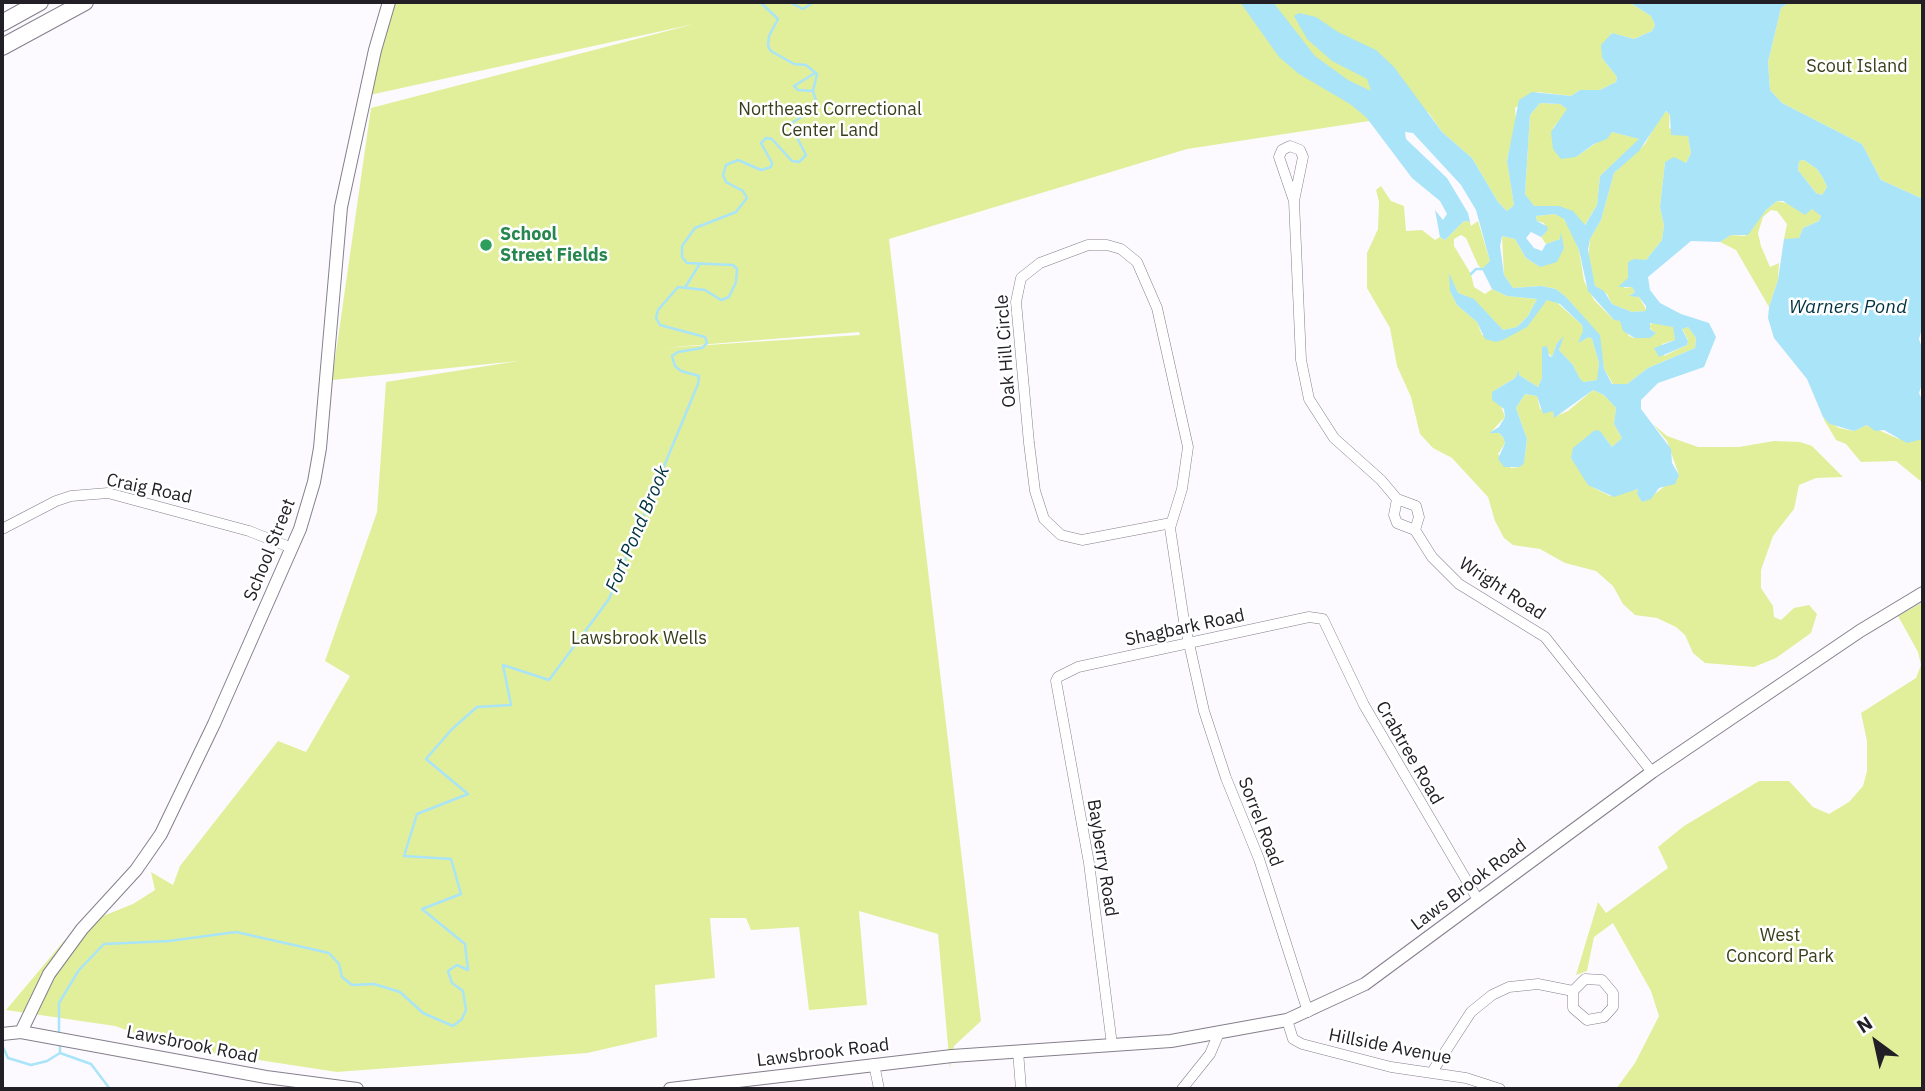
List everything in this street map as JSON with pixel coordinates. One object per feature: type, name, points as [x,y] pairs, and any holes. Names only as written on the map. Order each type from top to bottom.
[{"type":"highway","points":[[2,23],[40,2]]},
{"type":"highway","points":[[2,47],[85,2]]},
{"type":"street","name":"School Street","points":[[21,1032],[49,974],[82,929],[136,870],[161,834],[214,724],[309,504],[320,448],[341,207],[356,133],[389,2]]},
{"type":"street","name":"Wright Road","points":[[1294,201],[1280,163],[1282,150],[1290,146],[1300,150],[1303,157],[1294,201],[1301,360],[1309,399],[1334,438],[1398,499],[1413,503],[1418,509],[1415,530],[1432,557],[1459,584],[1535,628],[1554,646],[1651,772]]},
{"type":"street","name":"Oak Hill Circle","points":[[1171,523],[1082,540],[1061,535],[1044,519],[1035,491],[1030,455],[1016,302],[1021,278],[1040,263],[1088,245],[1107,245],[1130,255],[1137,262],[1165,332],[1188,447],[1182,489],[1171,523],[1173,562],[1189,643]]},
{"type":"street","name":"Craig Road","points":[[2,529],[63,498],[108,493],[248,531],[292,548]]},
{"type":"street","name":"Wright Road","points":[[1398,499],[1394,519],[1401,526],[1415,530]]},
{"type":"street","name":"Laws Brook Road","points":[[980,1054],[1218,1035],[1287,1020],[1308,1012],[1365,984],[1651,772],[1860,631],[1923,593]]},
{"type":"street","name":"Shagbark Road","points":[[1058,677],[1078,667],[1310,617],[1321,618]]},
{"type":"street","name":"Crabtree Road","points":[[1321,618],[1334,636],[1364,705],[1478,900]]},
{"type":"street","name":"Sorrel Road","points":[[1189,643],[1208,722],[1226,778],[1259,859],[1308,1012]]},
{"type":"street","name":"Bayberry Road","points":[[1058,677],[1058,698],[1089,863],[1112,1045]]},
{"type":"street","points":[[1598,978],[1612,989],[1613,1007],[1600,1019],[1582,1018],[1572,1004],[1573,991],[1585,979],[1598,978]]},
{"type":"street","points":[[1432,1072],[1464,1020],[1492,995],[1528,984],[1573,991]]},
{"type":"street","name":"Hillside Avenue","points":[[1287,1020],[1293,1039],[1302,1044],[1345,1057],[1466,1077],[1500,1089]]},
{"type":"street","points":[[2,1034],[21,1032]]},
{"type":"street","name":"Lawsbrook Road","points":[[21,1032],[254,1075],[357,1089]]},
{"type":"street","points":[[1182,1089],[1210,1054],[1218,1035]]},
{"type":"street","points":[[1018,1051],[1021,1089]]},
{"type":"street","name":"Lawsbrook Road","points":[[670,1089],[709,1087],[874,1064],[980,1054]]},
{"type":"street","points":[[874,1064],[879,1089]]},
{"type":"green space","name":"Lawsbrook Wells","points":[[393,2],[1629,2],[1651,16],[1655,25],[1652,31],[1634,39],[1611,33],[1602,58],[1617,77],[1616,82],[1600,90],[1580,90],[1571,96],[1538,92],[1515,108],[1516,121],[1507,160],[1514,205],[1507,211],[1498,202],[1472,158],[1442,132],[1428,112],[1187,149],[889,239],[981,1021],[954,1046],[950,1068],[938,934],[859,911],[867,1005],[809,1010],[799,927],[751,930],[746,918],[710,918],[715,978],[655,985],[657,1037],[587,1053],[337,1072],[174,1047],[115,1026],[6,1010],[64,941],[98,918],[133,904],[155,890],[151,872],[173,885],[180,866],[278,741],[306,752],[350,676],[325,661],[377,512],[386,382],[518,361],[332,380],[371,108],[694,24],[365,96]],"holes":[[[859,332],[860,335],[661,348]]]},
{"type":"green space","name":"Scout Island","points":[[1790,2],[1923,2],[1923,199],[1881,180],[1862,144],[1782,103],[1770,90],[1768,62],[1781,8]]},
{"type":"green space","points":[[1540,103],[1560,104],[1567,108],[1567,112],[1553,128],[1576,157],[1612,132],[1640,139],[1600,176],[1597,205],[1584,226],[1559,206],[1533,206],[1525,194],[1530,115]]},
{"type":"green space","points":[[1670,110],[1669,128],[1688,136],[1691,153],[1686,163],[1665,162],[1660,207],[1664,225],[1662,240],[1646,260],[1628,262],[1628,278],[1624,288],[1632,287],[1635,292],[1630,295],[1639,297],[1647,311],[1632,312],[1612,304],[1607,294],[1595,286],[1588,259],[1590,239],[1601,220],[1614,173],[1645,144],[1662,114]]},
{"type":"green space","points":[[1804,160],[1817,169],[1823,178],[1827,187],[1822,195],[1816,193],[1798,170],[1799,161]]},
{"type":"green space","points":[[1381,186],[1391,201],[1404,206],[1406,231],[1422,230],[1435,240],[1440,237],[1445,240],[1464,221],[1470,222],[1471,226],[1478,221],[1490,261],[1487,266],[1482,269],[1478,265],[1466,238],[1461,235],[1454,239],[1454,246],[1471,274],[1474,287],[1485,294],[1492,289],[1507,296],[1537,299],[1528,316],[1517,327],[1503,330],[1474,300],[1458,293],[1450,277],[1450,291],[1457,305],[1477,322],[1482,335],[1505,339],[1519,330],[1547,300],[1554,300],[1582,325],[1584,331],[1579,342],[1589,337],[1592,339],[1599,363],[1598,380],[1580,380],[1573,365],[1559,350],[1562,339],[1557,343],[1552,357],[1542,347],[1542,378],[1538,387],[1519,375],[1519,371],[1515,378],[1495,390],[1505,417],[1490,433],[1499,433],[1503,437],[1505,443],[1498,454],[1511,468],[1520,467],[1525,456],[1527,439],[1516,408],[1525,394],[1537,396],[1540,409],[1553,411],[1554,417],[1568,411],[1593,390],[1604,395],[1616,408],[1614,424],[1622,438],[1612,447],[1603,435],[1571,458],[1594,488],[1610,496],[1639,489],[1637,494],[1642,502],[1679,475],[1667,441],[1653,424],[1667,436],[1698,447],[1739,447],[1774,441],[1800,442],[1812,446],[1843,477],[1816,478],[1799,485],[1794,509],[1773,536],[1761,570],[1761,588],[1773,606],[1774,617],[1781,620],[1794,608],[1809,605],[1817,614],[1811,633],[1776,658],[1754,667],[1705,663],[1693,653],[1685,635],[1676,627],[1657,618],[1635,615],[1623,604],[1613,586],[1596,571],[1565,563],[1540,549],[1513,545],[1504,538],[1495,521],[1488,497],[1452,458],[1433,448],[1420,434],[1411,397],[1397,366],[1390,328],[1367,288],[1367,253],[1378,229],[1379,202],[1376,190]]},
{"type":"green space","points":[[1777,201],[1815,210],[1821,216],[1819,221],[1803,228],[1799,238],[1793,239],[1784,239],[1787,224],[1777,211],[1771,210],[1763,217],[1758,233],[1761,246],[1770,267],[1779,263],[1778,280],[1769,307],[1736,250],[1720,242],[1731,235],[1745,236]]},
{"type":"green space","points":[[1561,215],[1569,227],[1579,250],[1584,281],[1594,300],[1613,319],[1620,321],[1629,336],[1635,338],[1655,333],[1648,326],[1654,322],[1674,327],[1675,340],[1662,344],[1664,356],[1687,345],[1688,340],[1682,328],[1688,327],[1696,338],[1695,348],[1648,368],[1627,384],[1613,384],[1604,369],[1599,335],[1566,297],[1556,289],[1541,286],[1513,288],[1504,275],[1502,236],[1515,239],[1526,258],[1540,267],[1560,239],[1546,244],[1541,237],[1547,231],[1544,223],[1537,221],[1536,216]]},
{"type":"green space","points":[[1823,418],[1839,428],[1854,431],[1867,425],[1899,439],[1923,439],[1923,483],[1896,461],[1861,462],[1846,444],[1836,440]]},
{"type":"green space","name":"West Concord Park","points":[[1923,602],[1923,1089],[1616,1089],[1635,1063],[1659,1016],[1651,991],[1613,923],[1594,937],[1587,971],[1576,975],[1598,902],[1606,913],[1668,868],[1658,847],[1684,826],[1759,781],[1789,781],[1813,807],[1829,814],[1849,802],[1863,786],[1867,771],[1867,741],[1861,713],[1916,678],[1921,665],[1918,652],[1898,616]]},
{"type":"water","name":"Warners Pond","points":[[1240,2],[1273,2],[1315,56],[1348,80],[1371,91],[1367,79],[1332,61],[1307,39],[1294,16],[1299,13],[1316,17],[1338,32],[1376,50],[1394,67],[1442,132],[1472,158],[1498,202],[1507,211],[1514,205],[1507,161],[1519,100],[1532,92],[1571,96],[1580,90],[1600,90],[1616,82],[1617,77],[1602,58],[1601,45],[1612,33],[1634,39],[1652,31],[1655,25],[1651,16],[1629,2],[1790,2],[1781,8],[1768,62],[1770,90],[1782,103],[1862,144],[1881,180],[1923,199],[1923,325],[1919,339],[1923,351],[1923,381],[1919,393],[1923,402],[1923,439],[1907,443],[1884,430],[1875,431],[1867,425],[1854,431],[1830,424],[1823,417],[1807,379],[1774,338],[1768,318],[1769,307],[1778,280],[1784,239],[1799,238],[1803,228],[1819,221],[1821,216],[1812,209],[1805,215],[1783,201],[1777,201],[1766,210],[1748,235],[1731,235],[1720,242],[1691,241],[1648,277],[1650,290],[1660,303],[1681,314],[1709,323],[1716,337],[1704,367],[1658,383],[1641,400],[1641,409],[1671,449],[1672,463],[1679,475],[1675,484],[1659,488],[1651,499],[1642,502],[1637,494],[1638,489],[1614,497],[1588,485],[1571,458],[1573,448],[1595,430],[1600,431],[1612,447],[1622,438],[1614,424],[1616,408],[1604,395],[1593,390],[1554,418],[1553,411],[1543,414],[1537,396],[1525,394],[1516,408],[1527,439],[1524,463],[1520,467],[1504,467],[1498,459],[1505,443],[1503,437],[1499,433],[1489,433],[1499,427],[1505,417],[1504,409],[1492,400],[1492,392],[1515,378],[1519,370],[1519,375],[1538,387],[1542,378],[1542,347],[1547,346],[1549,356],[1552,357],[1557,343],[1564,336],[1559,350],[1573,365],[1580,379],[1584,382],[1597,380],[1599,363],[1592,339],[1589,337],[1578,343],[1583,331],[1582,325],[1560,304],[1547,300],[1527,327],[1496,342],[1485,339],[1477,322],[1457,305],[1450,291],[1449,273],[1458,293],[1474,299],[1503,330],[1517,327],[1528,316],[1537,299],[1507,296],[1492,289],[1482,269],[1490,261],[1476,210],[1461,185],[1413,133],[1405,132],[1406,139],[1447,178],[1468,213],[1470,222],[1464,221],[1445,240],[1440,237],[1435,210],[1443,220],[1447,214],[1440,201],[1412,178],[1366,117],[1350,104],[1299,74],[1279,57]],"holes":[[[1540,103],[1560,104],[1567,109],[1551,132],[1553,149],[1561,159],[1576,157],[1594,144],[1607,139],[1612,132],[1639,139],[1600,176],[1597,205],[1585,225],[1573,211],[1559,206],[1534,206],[1525,194],[1530,115]],[[1666,111],[1670,115],[1671,135],[1688,136],[1691,153],[1686,163],[1674,157],[1665,162],[1660,207],[1664,225],[1662,240],[1646,260],[1634,259],[1628,262],[1628,278],[1618,287],[1632,287],[1635,292],[1629,296],[1639,297],[1646,306],[1646,311],[1632,312],[1612,304],[1604,291],[1595,286],[1588,250],[1590,239],[1601,220],[1614,173],[1639,151]],[[1804,160],[1817,169],[1827,187],[1822,195],[1816,193],[1798,170],[1799,161]],[[1555,214],[1564,219],[1579,250],[1588,291],[1614,320],[1620,321],[1623,331],[1635,338],[1650,338],[1656,333],[1650,329],[1650,323],[1673,327],[1675,340],[1654,348],[1659,357],[1687,345],[1688,341],[1682,329],[1688,327],[1696,338],[1695,348],[1648,368],[1627,384],[1612,384],[1604,369],[1600,335],[1566,297],[1556,289],[1541,286],[1513,288],[1504,275],[1500,246],[1502,236],[1515,239],[1526,258],[1540,267],[1557,262],[1564,248],[1561,232],[1560,239],[1546,244],[1542,251],[1534,248],[1526,238],[1531,232],[1541,237],[1547,231],[1548,227],[1537,221],[1536,216]]]},
{"type":"waterway","name":"Fort Pond Brook","points":[[59,1034],[59,1003],[79,970],[104,944],[169,941],[236,932],[329,953],[339,964],[342,977],[352,985],[374,984],[400,992],[423,1013],[453,1026],[462,1019],[466,1010],[463,991],[452,983],[448,971],[457,965],[468,970],[465,944],[422,909],[461,894],[451,859],[404,856],[417,814],[468,794],[426,759],[452,729],[477,707],[511,705],[503,665],[549,680],[609,599],[698,384],[699,376],[681,371],[675,366],[672,356],[678,352],[702,348],[707,343],[705,337],[660,325],[656,318],[658,310],[678,287],[705,290],[721,300],[729,297],[736,282],[737,269],[733,265],[687,263],[682,257],[682,246],[695,228],[736,212],[747,198],[743,191],[726,182],[723,175],[726,165],[738,160],[761,170],[771,167],[772,163],[761,143],[766,138],[772,139],[792,161],[799,162],[806,155],[792,128],[793,122],[818,107],[813,91],[817,74],[806,65],[794,64],[771,51],[768,46],[769,36],[778,19],[760,2]]},
{"type":"waterway","name":"Fort Pond Brook","points":[[789,2],[803,9],[814,2]]},
{"type":"waterway","name":"Fort Pond Brook","points":[[813,91],[798,90],[794,86],[815,73]]},
{"type":"waterway","name":"Fort Pond Brook","points":[[686,286],[699,265]]},
{"type":"waterway","points":[[1471,274],[1476,269],[1482,269]]},
{"type":"waterway","name":"Fort Pond Brook","points":[[60,1044],[60,1053],[91,1064],[110,1089]]},
{"type":"waterway","points":[[2,1045],[8,1058],[31,1065],[47,1061],[60,1053]]},
{"type":"place","name":"School Street Fields","points":[[486,245]]},
{"type":"park label","name":"Northeast Correctional Center Land","points":[[830,120]]}]
